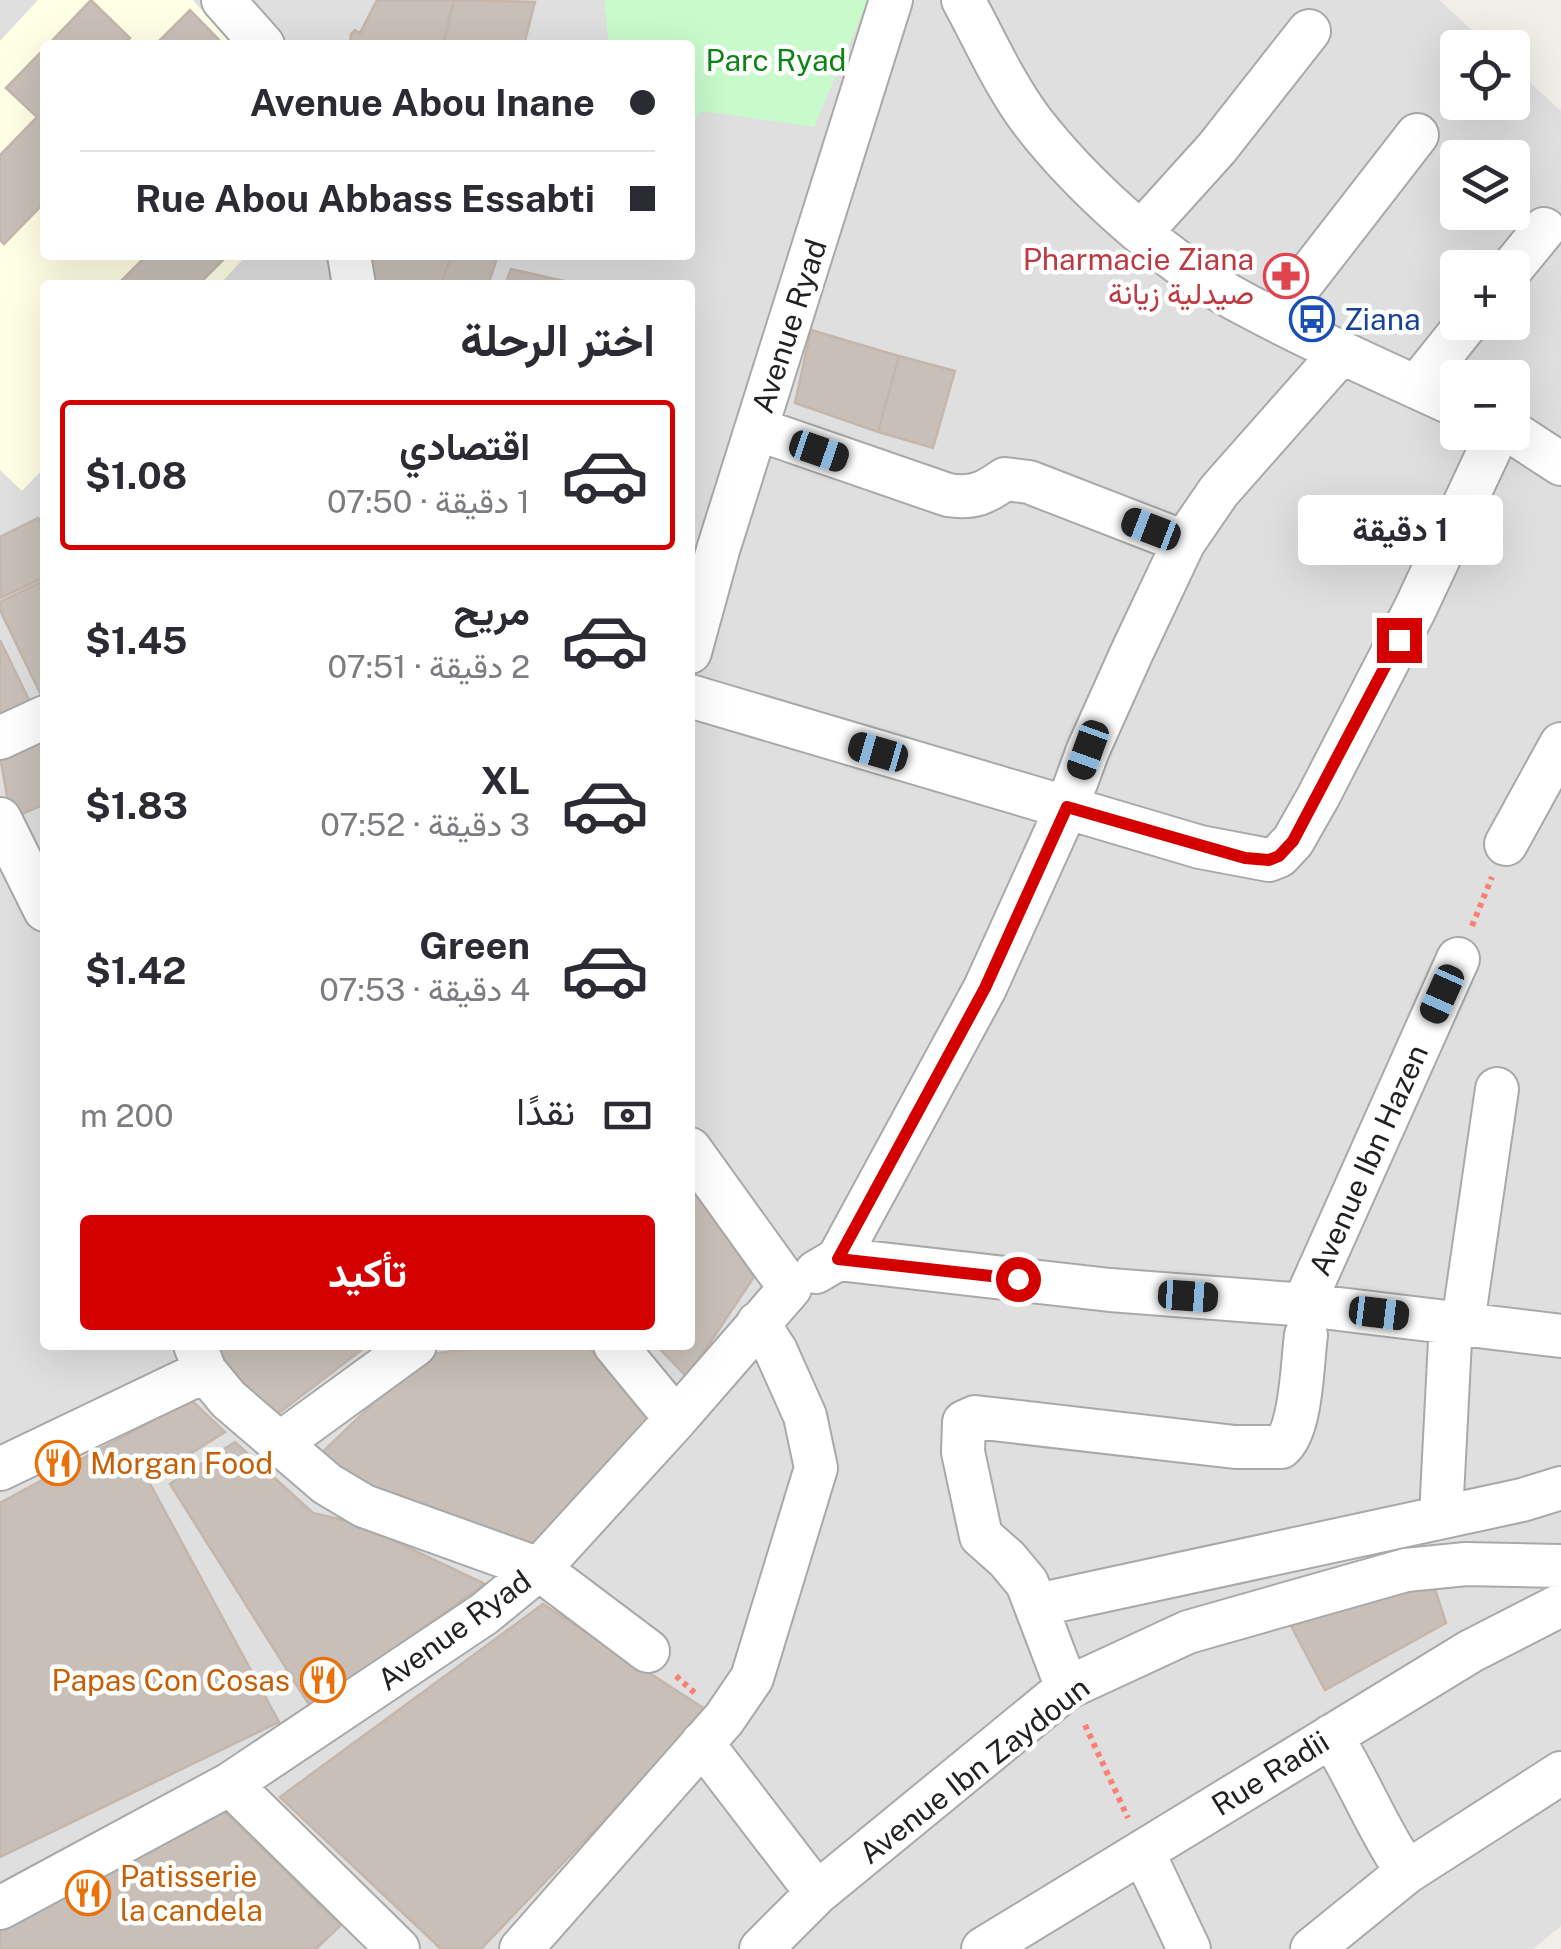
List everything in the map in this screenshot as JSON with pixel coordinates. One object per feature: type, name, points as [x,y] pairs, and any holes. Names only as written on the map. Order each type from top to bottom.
[{"type":"street","points":[[223,0],[259,40]]},
{"type":"street","name":"Avenue Ryad","points":[[695,614],[704,546],[756,429],[891,0]]},
{"type":"street","points":[[963,0],[1029,117],[1096,190],[1142,231],[1209,283],[1342,353],[1440,398]]},
{"type":"street","points":[[1142,231],[1217,148],[1310,31]]},
{"type":"street","points":[[1275,318],[1417,135]]},
{"type":"street","points":[[1527,250],[1544,230]]},
{"type":"street","points":[[1416,387],[1454,340]]},
{"type":"street","points":[[1342,353],[1218,491],[1184,542],[985,988],[838,1259],[1110,1290],[1305,1320],[1457,1322],[1561,1336]]},
{"type":"street","points":[[756,429],[948,495],[969,499],[1005,479],[1028,482],[1184,542]]},
{"type":"street","points":[[1530,442],[1559,457]]},
{"type":"street","points":[[695,697],[1245,858],[1269,860],[1279,856],[1293,841],[1318,798],[1415,609],[1490,450]]},
{"type":"street","points":[[0,738],[40,719]]},
{"type":"street","points":[[1506,844],[1561,744]]},
{"type":"street","points":[[0,818],[10,866],[40,904]]},
{"type":"street","name":"Avenue Ibn Hazen","points":[[1037,1605],[1019,1572],[982,1536],[962,1452],[964,1422],[976,1417],[1236,1447],[1280,1447],[1291,1436],[1296,1416],[1305,1320],[1458,959]]},
{"type":"street","points":[[1441,1516],[1457,1322],[1496,1089]]},
{"type":"street","points":[[695,1156],[790,1288]]},
{"type":"street","name":"Avenue Ryad","points":[[0,1908],[230,1784],[484,1614],[538,1569],[790,1288],[838,1259]]},
{"type":"street","points":[[521,1949],[713,1731],[752,1678],[816,1468],[806,1416],[776,1351],[758,1323]]},
{"type":"street","points":[[279,1444],[408,1350]]},
{"type":"street","points":[[618,1350],[676,1419]]},
{"type":"street","points":[[0,1469],[200,1358],[228,1399],[327,1484],[364,1506],[538,1569],[648,1651]]},
{"type":"street","points":[[1068,1688],[1037,1605],[1522,1500],[1561,1488]]},
{"type":"street","name":"Avenue Ibn Zaydoun","points":[[761,1949],[817,1893],[1068,1688],[1188,1632],[1406,1570],[1466,1564],[1561,1566]]},
{"type":"street","name":"Rue Radii","points":[[983,1949],[1470,1651],[1561,1606]]},
{"type":"street","points":[[713,1731],[817,1893]]},
{"type":"street","points":[[1331,1736],[1358,1778],[1384,1840],[1407,1872]]},
{"type":"street","points":[[1312,1949],[1407,1872],[1561,1773]]},
{"type":"street","points":[[230,1784],[373,1941]]},
{"type":"street","points":[[1143,1852],[1188,1949]]},
{"type":"path","points":[[1458,959],[1506,844]]},
{"type":"path","points":[[648,1651],[713,1731]]},
{"type":"path","points":[[1068,1688],[1143,1852]]},
{"type":"shaded area","points":[[0,0],[1439,0],[1472,30],[1440,30],[1440,120],[1530,120],[1530,83],[1561,111],[1561,1926],[1533,1949],[0,1949]]},
{"type":"shaded area","points":[[38,0],[193,0],[228,40],[40,40],[40,260],[242,260],[224,280],[40,280],[40,472],[22,491],[0,470],[0,41]]},
{"type":"green space","name":"Parc Ryad","points":[[604,0],[868,0],[814,127],[703,111],[695,118],[695,40],[608,40]]},
{"type":"building","points":[[91,0],[130,38],[128,40],[53,40]]},
{"type":"building","points":[[377,0],[454,0],[444,40],[350,40],[355,30],[360,33]]},
{"type":"building","points":[[454,0],[535,2],[525,40],[444,40]]},
{"type":"building","points":[[190,10],[219,40],[160,40]]},
{"type":"building","points":[[40,53],[40,207],[4,244],[0,240],[0,155],[37,117],[6,88]]},
{"type":"building","points":[[142,260],[223,260],[203,280],[122,280]]},
{"type":"building","points":[[369,260],[450,260],[442,280],[362,278]]},
{"type":"building","points":[[450,260],[496,260],[490,280],[442,280]]},
{"type":"building","points":[[511,269],[559,280],[507,280]]},
{"type":"building","points":[[811,330],[899,356],[878,432],[795,403]]},
{"type":"building","points":[[899,356],[955,371],[933,448],[878,432]]},
{"type":"building","points":[[40,520],[40,579],[1,598],[0,537]]},
{"type":"building","points":[[40,582],[40,693],[0,610],[0,602]]},
{"type":"building","points":[[0,640],[31,704],[0,718]]},
{"type":"building","points":[[40,736],[40,806],[11,819],[0,756]]},
{"type":"building","points":[[695,1190],[754,1277],[687,1377],[661,1350],[695,1350]]},
{"type":"building","points":[[214,1350],[361,1350],[276,1415]]},
{"type":"building","points":[[461,1350],[591,1350],[656,1422],[536,1558],[314,1460],[424,1355]]},
{"type":"building","points":[[191,1400],[225,1432],[148,1480],[279,1722],[0,1857],[0,1503]]},
{"type":"building","points":[[235,1442],[313,1513],[357,1523],[485,1584],[311,1708],[170,1484]]},
{"type":"building","points":[[1432,1580],[1446,1623],[1325,1690],[1283,1611]]},
{"type":"building","points":[[543,1604],[708,1711],[481,1949],[441,1949],[280,1797]]},
{"type":"building","points":[[217,1805],[341,1925],[316,1949],[0,1949],[0,1919]]},
{"type":"place","name":"Pharmacie Ziana صيدلية زيانة","points":[[1286,276]]},
{"type":"place","name":"Ziana","points":[[1312,319]]},
{"type":"place","name":"Morgan Food","points":[[58,1463]]},
{"type":"place","name":"Papas Con Cosas","points":[[323,1680]]},
{"type":"place","name":"Patisserie la candela","points":[[88,1893]]},
{"type":"route","points":[[1018,1279],[838,1259],[985,988],[1067,807],[1245,858],[1269,860],[1279,856],[1293,841],[1318,798],[1399,640]]}]
